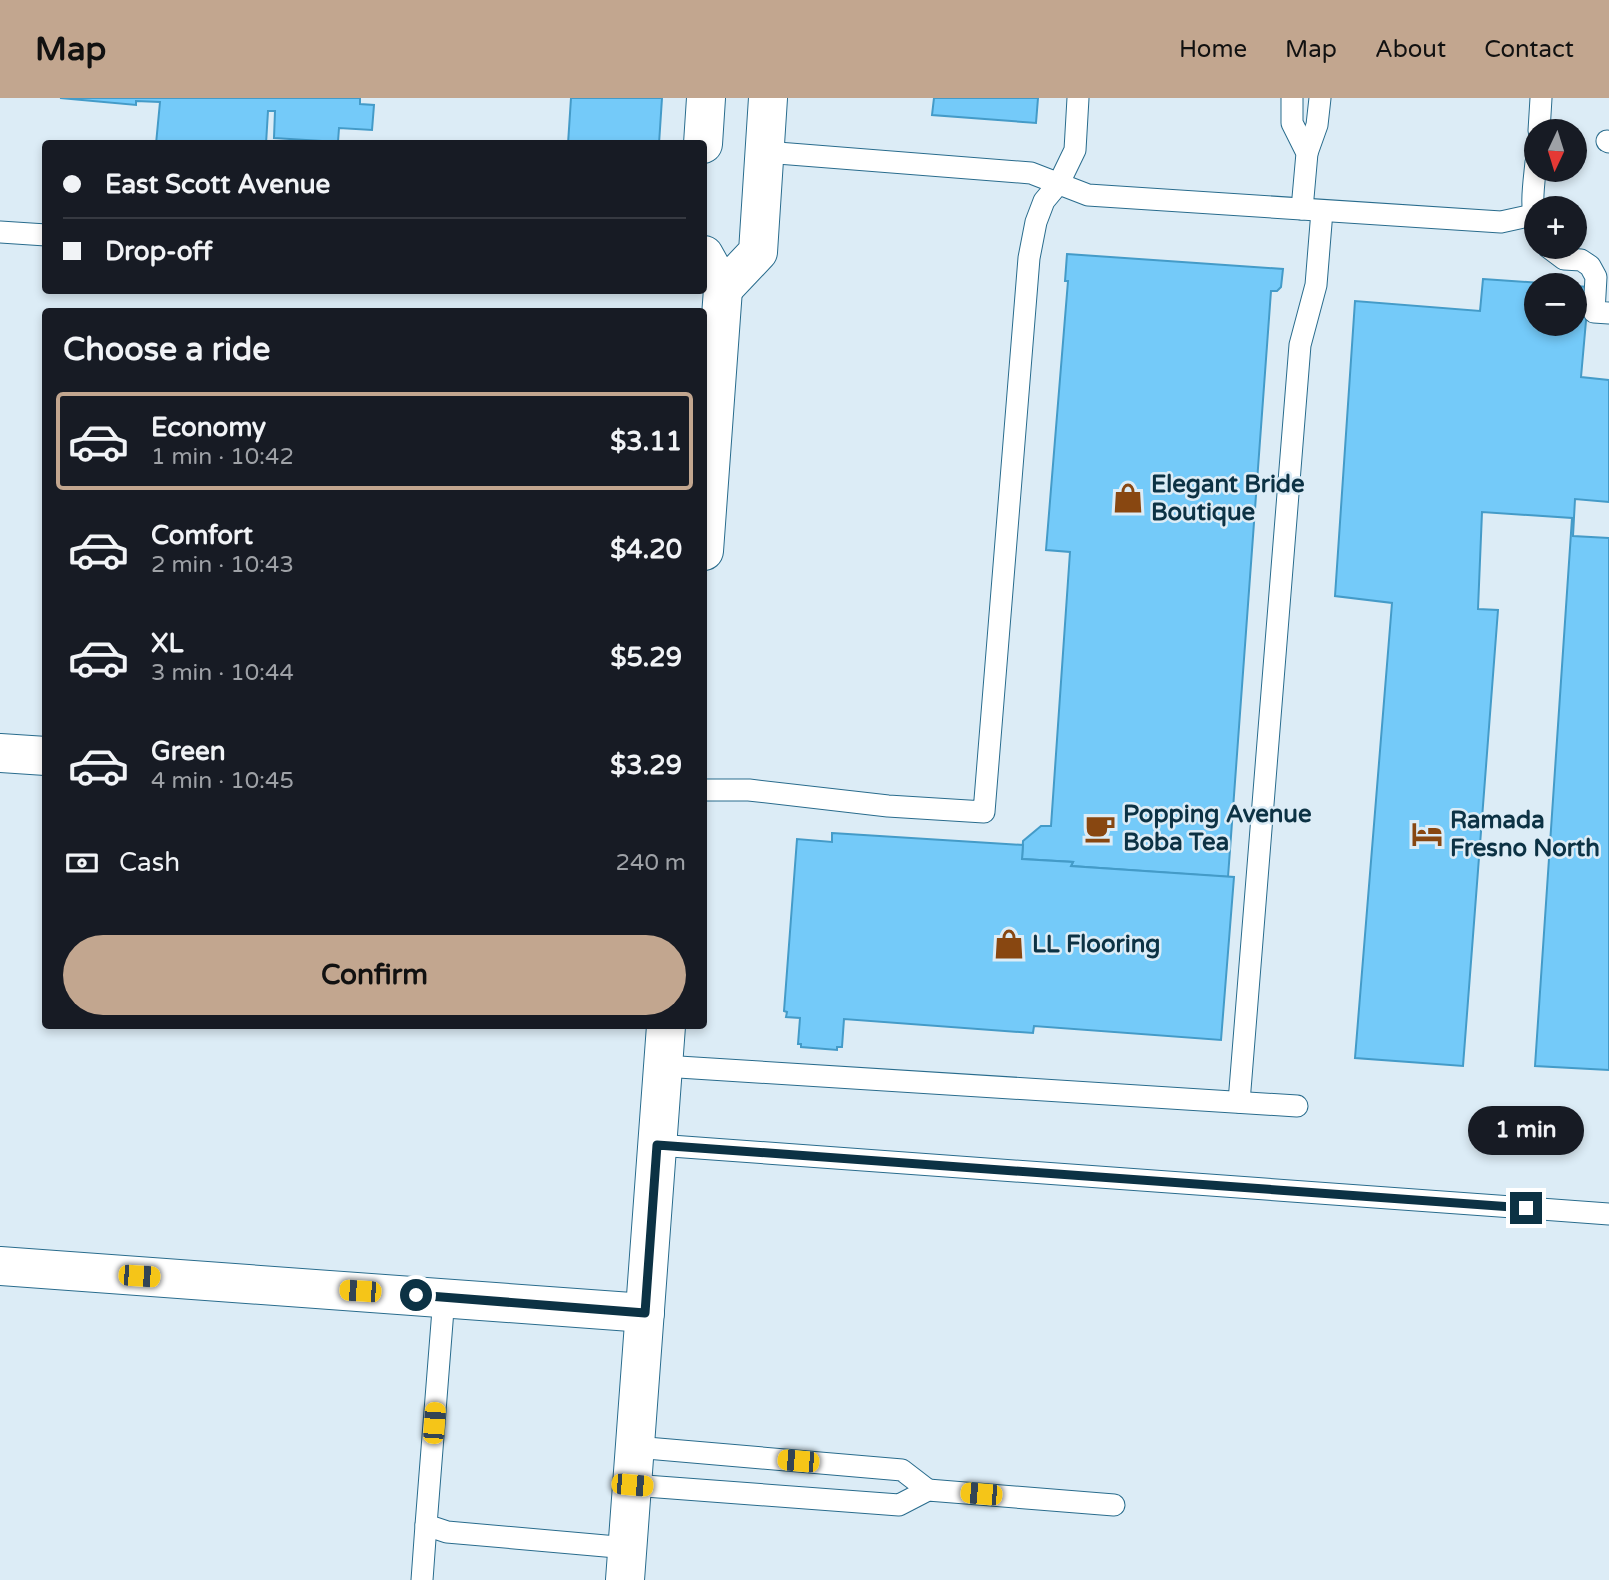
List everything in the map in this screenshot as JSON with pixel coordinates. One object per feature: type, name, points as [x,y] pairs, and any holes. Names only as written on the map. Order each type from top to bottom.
[{"type":"main road","points":[[703,140],[706,98]]},
{"type":"main road","points":[[713,288],[758,252],[768,98]]},
{"type":"main road","points":[[707,266],[713,288],[707,463]]},
{"type":"main road","points":[[0,753],[42,756]]},
{"type":"main road","points":[[626,1564],[666,1029]]},
{"type":"main road","points":[[0,1266],[645,1313]]},
{"type":"lane","points":[[707,790],[749,790],[888,806],[984,812],[1029,258],[1036,222],[1044,201],[1059,183],[1075,150],[1078,98]]},
{"type":"lane","points":[[1239,1102],[1300,345],[1316,285],[1307,153],[1292,123],[1292,98]]},
{"type":"lane","points":[[1307,153],[1317,125],[1320,98]]},
{"type":"lane","points":[[1540,119],[1541,98]]},
{"type":"lane","points":[[765,152],[1031,173],[1088,195],[1524,221]]},
{"type":"lane","points":[[0,232],[42,235]]},
{"type":"lane","points":[[1564,259],[1581,260],[1590,266],[1597,277],[1594,312],[1609,313]]},
{"type":"lane","points":[[663,1066],[1297,1106]]},
{"type":"lane","points":[[657,1145],[1609,1214]]},
{"type":"lane","points":[[422,1580],[444,1297]]},
{"type":"lane","points":[[635,1447],[902,1470],[928,1490]]},
{"type":"lane","points":[[632,1485],[899,1505],[928,1490],[1114,1505]]},
{"type":"lane","points":[[426,1525],[447,1532],[626,1564]]},
{"type":"building","points":[[60,98],[360,98],[360,104],[374,105],[372,130],[339,128],[338,140],[274,138],[275,111],[268,111],[266,140],[156,140],[160,102],[136,101],[136,105]]},
{"type":"building","points":[[571,98],[662,98],[659,140],[568,140]]},
{"type":"building","points":[[934,98],[1038,98],[1036,123],[932,115]]},
{"type":"building","points":[[1067,254],[1283,269],[1281,287],[1277,291],[1271,291],[1228,877],[1071,866],[1073,862],[1022,859],[1023,841],[1041,826],[1051,826],[1070,552],[1046,550],[1068,281],[1065,281]]},
{"type":"building","name":"Ramada Fresno North","points":[[1483,279],[1524,282],[1524,336],[1585,336],[1581,377],[1609,380],[1609,502],[1575,499],[1573,536],[1609,538],[1609,1070],[1535,1066],[1572,518],[1482,512],[1478,609],[1498,610],[1463,1066],[1355,1058],[1392,603],[1335,596],[1355,301],[1480,311]]},
{"type":"building","name":"LL Flooring","points":[[832,833],[1023,845],[1022,859],[1073,862],[1071,866],[1234,877],[1221,1040],[1034,1026],[1033,1033],[844,1019],[842,1047],[837,1047],[837,1050],[801,1047],[801,1044],[798,1044],[800,1018],[786,1017],[787,1012],[784,1011],[797,839],[832,842]]},
{"type":"place","name":"Elegant Bride Boutique","points":[[1128,498]]},
{"type":"place","name":"Popping Avenue Boba Tea","points":[[1100,828]]},
{"type":"place","name":"Ramada Fresno North","points":[[1427,834]]},
{"type":"place","name":"LL Flooring","points":[[1009,944]]},
{"type":"route","points":[[416,1295],[645,1313],[657,1145],[1526,1208]]}]
